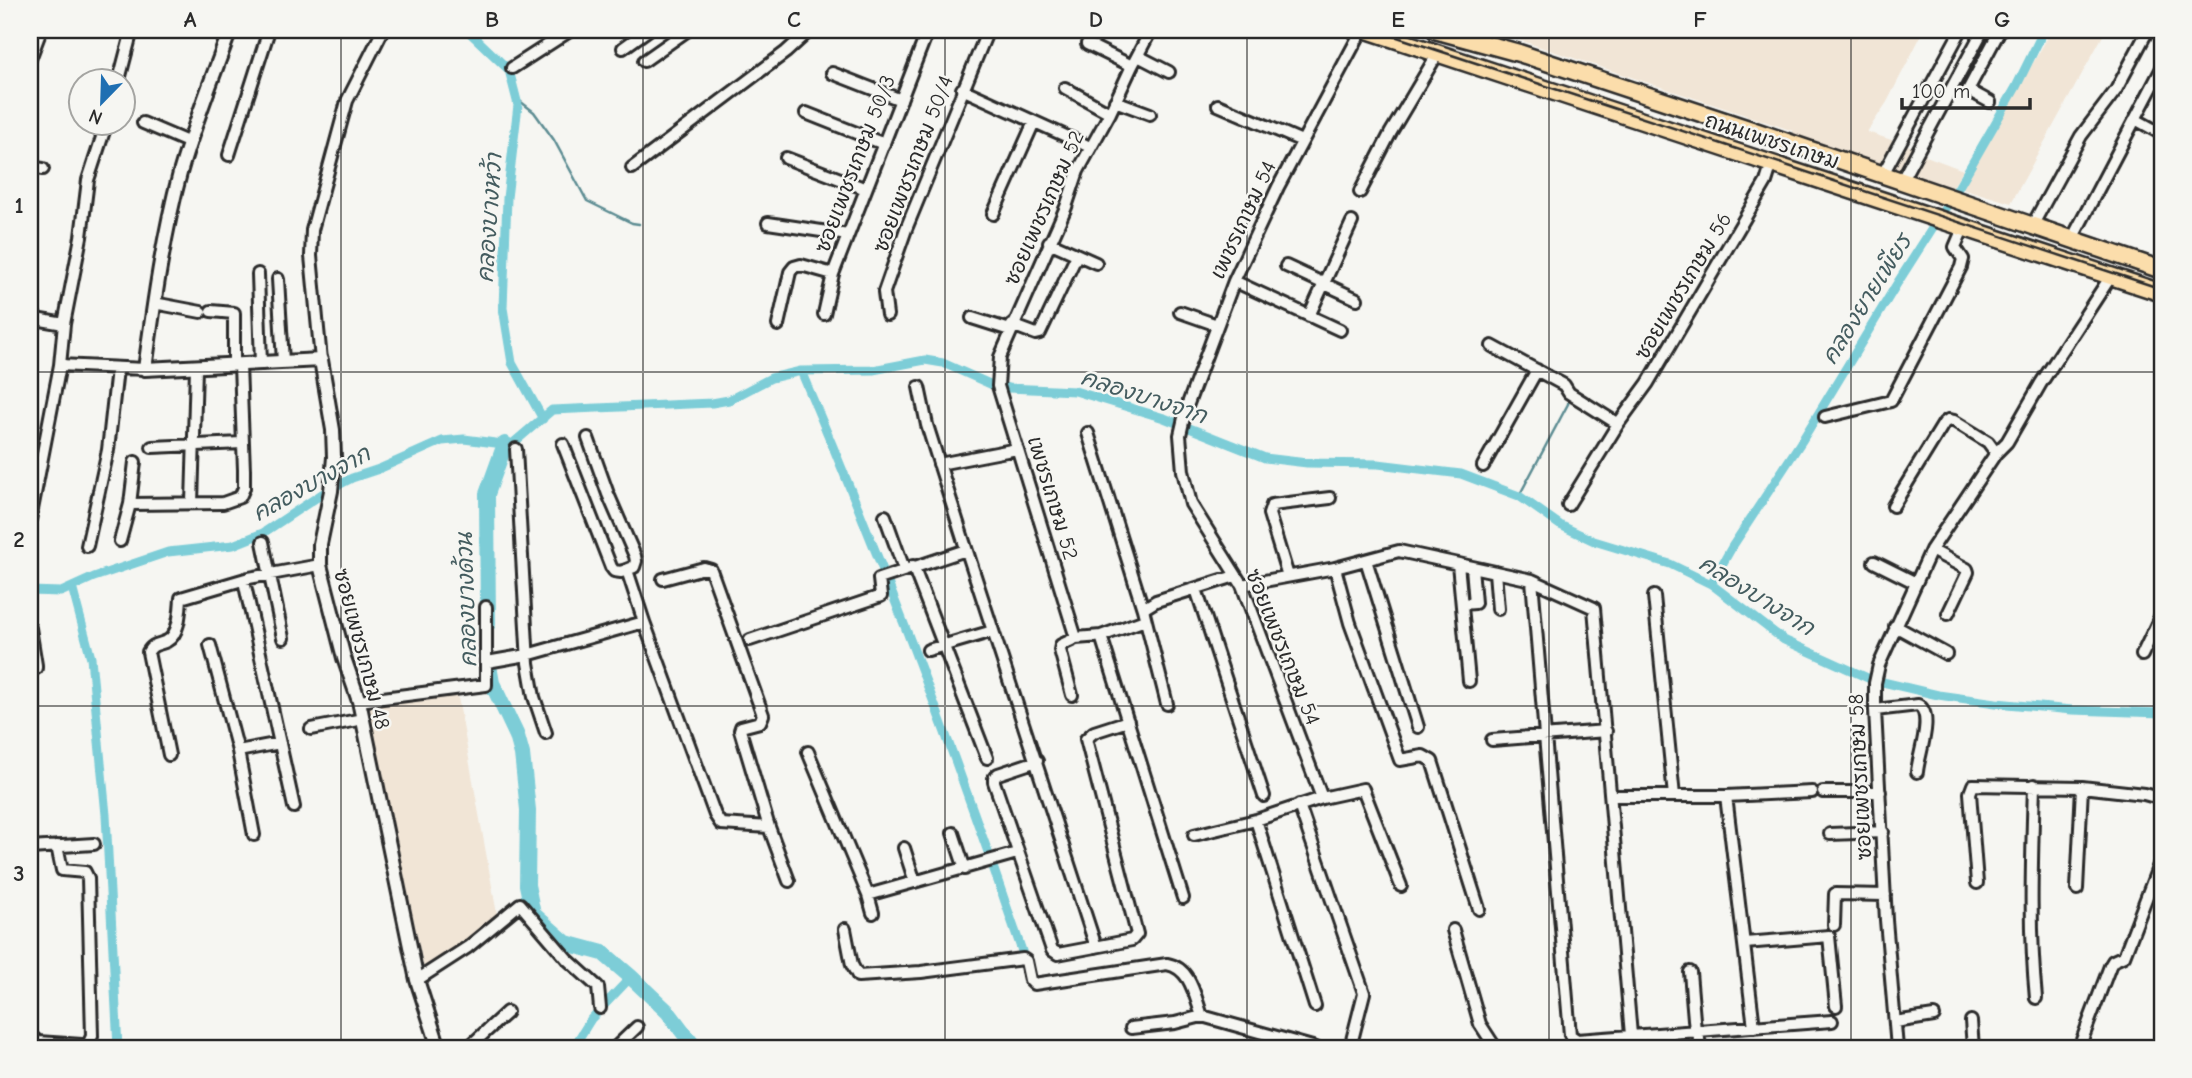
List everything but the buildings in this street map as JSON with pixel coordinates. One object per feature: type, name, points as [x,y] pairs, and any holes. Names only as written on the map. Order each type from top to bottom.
[{"type":"main road","name":"ถนนเพชรเกษม","points":[[1364,30],[2111,276],[2158,289]]},
{"type":"main road","name":"ถนนเพชรเกษม","points":[[1436,30],[1519,53],[1902,180],[2160,271]]},
{"type":"main road","points":[[2158,289],[2157,278],[2160,271]]},
{"type":"street","points":[[30,60],[41,30]]},
{"type":"street","points":[[123,66],[132,30]]},
{"type":"street","points":[[145,369],[160,262],[173,202],[190,143],[230,30]]},
{"type":"street","points":[[229,155],[269,30]]},
{"type":"street","points":[[60,365],[145,369],[321,360],[311,256],[312,230],[347,101],[383,30]]},
{"type":"street","points":[[512,68],[571,30]]},
{"type":"street","points":[[623,48],[648,30]]},
{"type":"street","points":[[644,61],[688,30]]},
{"type":"street","points":[[632,168],[786,52],[810,30]]},
{"type":"street","name":"ซอยเพชรเกษม 50/3","points":[[824,314],[833,274],[928,30]]},
{"type":"street","name":"ซอยเพชรเกษม 50/4","points":[[887,315],[884,292],[906,229],[988,30]]},
{"type":"street","name":"ซอยเพชรเกษม 52","points":[[998,368],[1011,328],[1066,207],[1078,171],[1111,113],[1151,30]]},
{"type":"street","name":"เพชรเกษม 54","points":[[1180,435],[1186,410],[1234,281],[1302,141],[1364,30]]},
{"type":"street","points":[[1883,174],[1961,30]]},
{"type":"street","points":[[1902,180],[1983,30]]},
{"type":"street","points":[[1990,102],[1968,90],[2000,30]]},
{"type":"street","points":[[2032,226],[2081,136],[2116,90],[2148,30]]},
{"type":"street","points":[[1087,44],[1169,72]]},
{"type":"street","points":[[1360,192],[1391,131],[1437,53]]},
{"type":"street","points":[[2071,239],[2162,68]]},
{"type":"street","points":[[832,74],[901,100]]},
{"type":"street","points":[[1958,75],[1972,82]]},
{"type":"street","points":[[1065,88],[1111,113]]},
{"type":"street","points":[[962,89],[1090,147]]},
{"type":"street","points":[[1115,101],[1150,114]]},
{"type":"street","points":[[1218,105],[1302,141]]},
{"type":"street","points":[[806,113],[884,144]]},
{"type":"street","points":[[2135,119],[2162,134]]},
{"type":"street","points":[[993,214],[1034,122]]},
{"type":"street","points":[[143,123],[190,143]]},
{"type":"street","points":[[30,520],[60,365],[64,324],[81,237],[88,180],[102,136]]},
{"type":"street","points":[[786,158],[866,189]]},
{"type":"street","name":"ซอยเพชรเกษม 56","points":[[1568,505],[1618,424],[1648,383],[1766,182],[1772,163]]},
{"type":"street","points":[[30,167],[43,169]]},
{"type":"street","points":[[1309,316],[1352,222]]},
{"type":"street","points":[[768,223],[848,235]]},
{"type":"street","points":[[1825,417],[1891,401],[1961,267],[1964,259],[1955,247],[1964,226]]},
{"type":"street","points":[[1049,242],[1096,263]]},
{"type":"street","points":[[972,318],[1040,333],[1077,255]]},
{"type":"street","points":[[778,325],[790,272],[794,267],[801,265],[833,274]]},
{"type":"street","points":[[1286,267],[1357,299]]},
{"type":"street","points":[[258,274],[261,364]]},
{"type":"street","name":"ซอยเพชรเกษม 58","points":[[1897,1048],[1875,710],[1875,683],[1879,665],[1931,550],[1996,453],[2007,442],[2111,276]]},
{"type":"street","points":[[278,279],[283,362]]},
{"type":"street","points":[[1234,281],[1340,330]]},
{"type":"street","points":[[130,504],[223,503],[240,497],[244,488],[233,313],[206,312],[154,303]]},
{"type":"street","points":[[1180,312],[1217,326]]},
{"type":"street","points":[[30,318],[64,324]]},
{"type":"street","points":[[1492,346],[1564,386],[1570,394],[1618,424]]},
{"type":"street","name":"ซอยเพชรเกษม 48","points":[[321,360],[332,421],[334,457],[331,491],[320,544],[320,565],[359,701],[416,980],[439,1048]]},
{"type":"street","points":[[192,503],[196,368]]},
{"type":"street","name":"เพชรเกษม 52","points":[[998,368],[1001,396],[1076,638]]},
{"type":"street","points":[[87,546],[108,450],[117,369]]},
{"type":"street","points":[[1483,466],[1537,370]]},
{"type":"street","points":[[919,387],[927,425],[966,550],[1096,947]]},
{"type":"street","points":[[1893,506],[1948,420],[1988,442],[1996,453]]},
{"type":"street","points":[[1088,433],[1144,615],[1167,704]]},
{"type":"street","name":"ซอยเพชรเกษม 54","points":[[1180,435],[1183,471],[1191,504],[1238,580],[1322,798]]},
{"type":"street","points":[[563,444],[611,567],[618,572],[627,570],[635,564],[635,556],[608,494],[588,438]]},
{"type":"street","points":[[152,447],[242,443]]},
{"type":"street","points":[[516,449],[527,655],[534,697],[546,733]]},
{"type":"street","points":[[939,464],[1017,449]]},
{"type":"street","points":[[120,541],[130,504],[135,463]]},
{"type":"street","points":[[1289,576],[1269,510],[1272,505],[1330,498]]},
{"type":"street","points":[[885,516],[945,645],[987,758]]},
{"type":"street","points":[[263,542],[283,638]]},
{"type":"street","points":[[750,640],[881,596],[878,580],[966,550]]},
{"type":"street","points":[[1931,550],[1968,572],[1948,614]]},
{"type":"street","points":[[1072,695],[1061,645],[1076,638],[1101,636],[1144,615],[1156,601],[1238,580],[1289,576],[1335,568],[1399,551],[1532,580],[1594,608],[1631,1035]]},
{"type":"street","points":[[1366,560],[1418,727]]},
{"type":"street","points":[[1874,562],[1916,583]]},
{"type":"street","points":[[1458,564],[1469,681]]},
{"type":"street","points":[[169,755],[149,663],[150,648],[167,641],[173,635],[181,612],[181,598],[270,574],[320,565]]},
{"type":"street","points":[[1462,604],[1476,608],[1472,567]]},
{"type":"street","points":[[663,579],[704,568],[711,570],[763,715],[760,722],[741,727],[740,730],[769,827],[789,881]]},
{"type":"street","points":[[1335,568],[1350,623],[1400,760],[1423,755],[1432,761],[1479,909]]},
{"type":"street","points":[[627,570],[715,815],[721,824],[769,827]]},
{"type":"street","points":[[1495,572],[1499,609]]},
{"type":"street","points":[[1532,580],[1570,1035],[1577,1040],[1832,1021]]},
{"type":"street","points":[[244,581],[295,807]]},
{"type":"street","points":[[1196,589],[1264,796]]},
{"type":"street","points":[[1654,596],[1674,796]]},
{"type":"street","points":[[359,701],[482,687],[487,682],[493,661],[486,607]]},
{"type":"street","points":[[2141,654],[2162,613]]},
{"type":"street","points":[[493,661],[527,655],[644,622]]},
{"type":"street","points":[[1895,626],[1946,654]]},
{"type":"street","points":[[30,628],[36,665],[30,671]]},
{"type":"street","points":[[928,650],[993,631]]},
{"type":"street","points":[[1101,636],[1183,898]]},
{"type":"street","points":[[210,645],[238,751],[254,835]]},
{"type":"street","points":[[1875,710],[1918,705],[1926,712],[1917,772]]},
{"type":"street","points":[[311,729],[363,719]]},
{"type":"street","points":[[1037,761],[998,774],[994,778],[1017,853],[1054,953],[1132,940],[1137,934],[1086,739],[1094,732],[1128,721]]},
{"type":"street","points":[[1492,740],[1606,731]]},
{"type":"street","points":[[238,751],[280,743]]},
{"type":"street","points":[[808,752],[868,895],[873,913]]},
{"type":"street","points":[[1977,883],[1970,788],[1977,783],[2082,787],[2144,794],[2162,799]]},
{"type":"street","points":[[2034,785],[2031,908],[2036,998]]},
{"type":"street","points":[[2077,889],[2082,787]]},
{"type":"street","points":[[1194,835],[1363,789],[1401,886]]},
{"type":"street","points":[[1611,796],[1880,792]]},
{"type":"street","points":[[1726,796],[1754,1027]]},
{"type":"street","points":[[1299,805],[1364,993],[1350,1048]]},
{"type":"street","points":[[1256,820],[1315,1006]]},
{"type":"street","points":[[1830,834],[1883,832]]},
{"type":"street","points":[[953,833],[965,869]]},
{"type":"street","points":[[30,848],[94,844]]},
{"type":"street","points":[[30,1035],[38,1042],[88,1045],[92,1041],[88,878],[85,872],[62,870],[57,846]]},
{"type":"street","points":[[904,848],[915,882]]},
{"type":"street","points":[[868,895],[1017,853]]},
{"type":"street","points":[[2079,1048],[2110,966],[2113,961],[2123,956],[2162,857]]},
{"type":"street","points":[[1834,925],[1835,894],[1885,895]]},
{"type":"street","points":[[416,980],[468,947],[520,904],[567,959],[598,988],[600,1008]]},
{"type":"street","points":[[845,929],[852,965],[858,976],[1023,959],[1034,984],[1167,964],[1178,967],[1186,975],[1202,1016]]},
{"type":"street","points":[[1453,930],[1480,1024],[1492,1046],[1504,1048]]},
{"type":"street","points":[[1745,943],[1829,936],[1836,1006]]},
{"type":"street","points":[[1690,972],[1700,1048]]},
{"type":"street","points":[[468,1048],[507,1012]]},
{"type":"street","points":[[1131,1028],[1175,1023],[1202,1016],[1277,1043],[1316,1048]]},
{"type":"street","points":[[1895,1022],[1934,1016]]},
{"type":"street","points":[[1971,1021],[1973,1048]]},
{"type":"street","points":[[615,1048],[637,1027]]},
{"type":"shaded area","points":[[1514,30],[1924,30],[1887,102],[1867,132],[1925,151],[1926,156],[1963,170],[1950,192],[1792,140],[1793,131],[1510,37]]},
{"type":"shaded area","points":[[2052,30],[2106,30],[2011,203],[1961,188]]},
{"type":"shaded area","points":[[457,692],[497,914],[426,978],[367,704]]},
{"type":"waterway","name":"คลองบางหว้า","points":[[467,30],[509,70],[518,105],[507,198],[503,308],[512,363],[543,419]]},
{"type":"waterway","name":"คลองยายเพียร","points":[[1711,584],[1958,188],[2016,87],[2044,30]]},
{"type":"waterway","points":[[516,98],[534,112],[554,140],[587,201],[639,224]]},
{"type":"waterway","name":"คลองบางจาก","points":[[30,591],[61,592],[94,577],[168,552],[233,545],[263,533],[325,492],[352,478],[442,441],[464,439],[511,445],[552,410],[712,403],[729,400],[771,378],[801,371],[873,370],[925,360],[943,363],[990,384],[1008,388],[1075,391],[1164,418],[1265,458],[1307,463],[1378,464],[1461,474],[1519,496],[1560,525],[1594,541],[1670,564],[1711,584],[1784,640],[1870,679],[1938,695],[1996,703],[2072,710],[2162,713]]},
{"type":"waterway","points":[[801,371],[918,659],[1022,951]]},
{"type":"waterway","points":[[1519,496],[1568,404],[1569,397]]},
{"type":"waterway","name":"คลองบางด้วน","points":[[488,624],[487,494],[505,444]]},
{"type":"waterway","points":[[72,587],[91,658],[106,815],[118,1048]]},
{"type":"waterway","name":"คลองบางด้วน","points":[[488,660],[492,683],[517,736],[522,754],[528,810],[527,885],[533,914],[566,943],[603,953],[668,1012],[695,1048]]},
{"type":"waterway","points":[[573,1048],[591,1019],[631,977]]},
{"type":"railway","points":[[1376,30],[2162,289]]}]
